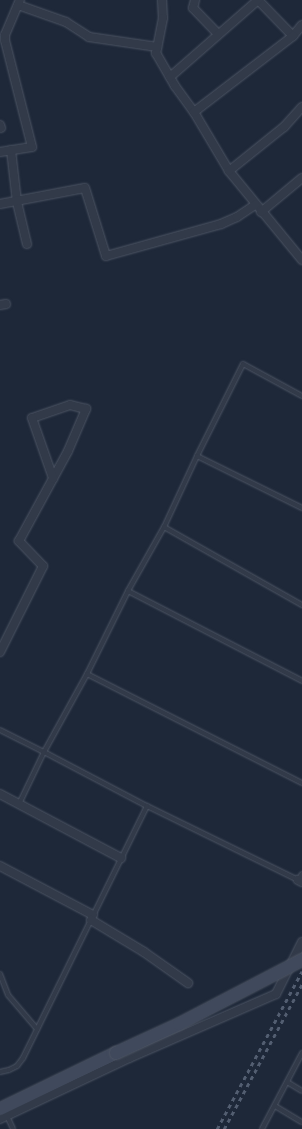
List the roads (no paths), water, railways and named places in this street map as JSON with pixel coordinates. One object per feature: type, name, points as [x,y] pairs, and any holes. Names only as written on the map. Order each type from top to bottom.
[{"type":"street","points":[[162,0],[163,18],[156,53],[170,77],[194,112],[229,171],[255,205],[302,260]]},
{"type":"street","points":[[195,0],[193,8],[218,34]]},
{"type":"street","points":[[170,77],[258,0],[294,36]]},
{"type":"street","points":[[0,152],[32,147],[4,40],[19,2],[66,22],[88,37],[158,47]]},
{"type":"street","points":[[194,112],[294,36],[302,25]]},
{"type":"street","points":[[229,171],[284,127],[302,107]]},
{"type":"street","points":[[11,150],[17,202],[27,244]]},
{"type":"street","points":[[261,212],[302,178]]},
{"type":"street","points":[[0,204],[85,188],[106,256],[221,224],[237,217],[255,205]]},
{"type":"street","points":[[0,652],[43,566],[19,541],[68,451],[86,409],[70,405],[32,418],[53,478]]},
{"type":"street","points":[[0,794],[121,858]]},
{"type":"street","points":[[0,866],[92,918],[188,983]]},
{"type":"street","points":[[2,1114],[276,994],[302,942]]},
{"type":"street","points":[[2,1114],[116,1052],[179,1024],[302,960]]},
{"type":"lane","points":[[19,804],[44,752],[87,674],[128,590],[164,527],[197,456],[243,364],[302,396]]},
{"type":"lane","points":[[197,456],[302,508]]},
{"type":"lane","points":[[164,527],[302,604]]},
{"type":"lane","points":[[128,590],[302,681]]},
{"type":"lane","points":[[87,674],[302,783]]},
{"type":"lane","points":[[0,730],[147,806],[301,879]]},
{"type":"lane","points":[[0,1072],[9,1070],[16,1066],[23,1058],[147,806]]},
{"type":"lane","points":[[0,974],[8,995],[37,1029]]},
{"type":"lane","points":[[262,1129],[302,1053]]},
{"type":"lane","points":[[287,1082],[302,1091]]},
{"type":"lane","points":[[274,1106],[302,1122]]},
{"type":"lane","points":[[2,1114],[13,1129]]},
{"type":"railway","points":[[217,1129],[302,971]]},
{"type":"railway","points":[[224,1129],[302,984]]}]
